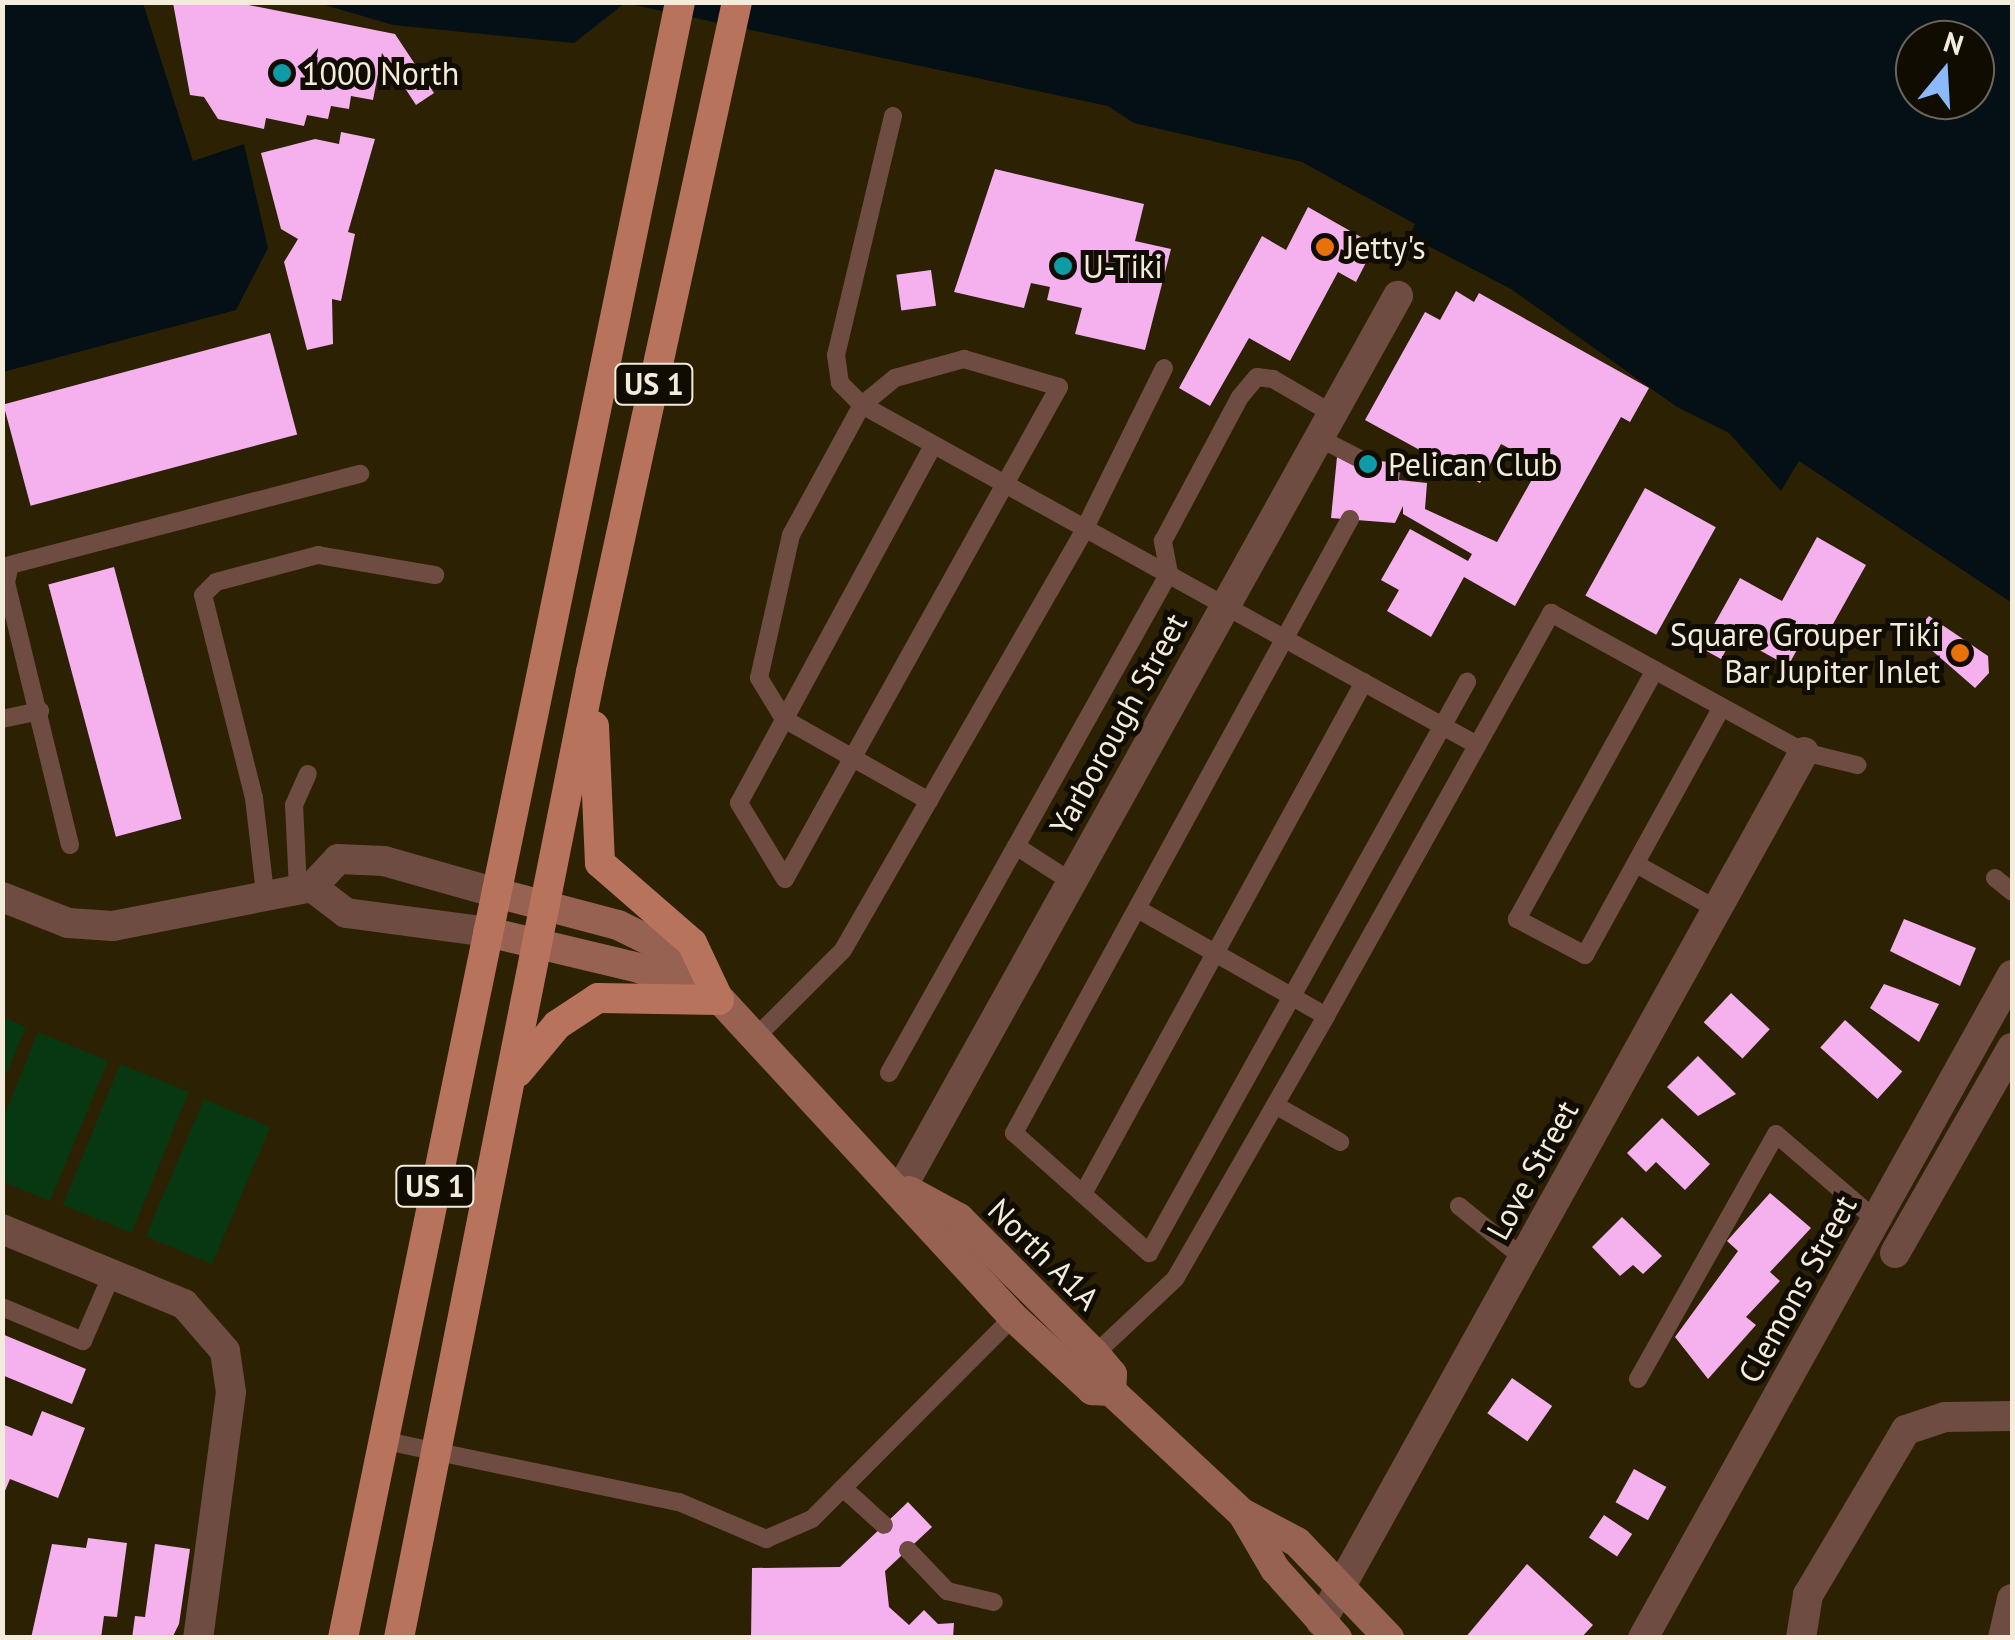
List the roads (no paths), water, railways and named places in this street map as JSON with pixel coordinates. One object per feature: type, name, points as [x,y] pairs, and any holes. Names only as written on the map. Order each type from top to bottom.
[{"type":"main road","name":"US 1","points":[[343,1638],[680,2]]},
{"type":"main road","name":"US 1","points":[[400,1638],[548,907],[591,672],[737,2]]},
{"type":"main road","points":[[513,1078],[557,1025],[598,998],[719,1000],[692,943],[600,863],[591,672]]},
{"type":"street","name":"Yarborough Street","points":[[902,1187],[1326,426],[1382,346],[1398,296]]},
{"type":"street","name":"Love Street","points":[[1329,1630],[1341,1587],[1804,752]]},
{"type":"street","points":[[2,897],[68,923],[113,926],[305,888],[338,859],[384,861],[498,892]]},
{"type":"street","points":[[305,888],[346,913],[488,932]]},
{"type":"street","name":"North A1A","points":[[498,892],[653,937],[902,1187],[942,1246],[1013,1316],[1092,1390],[1111,1390],[1242,1513],[1329,1630]]},
{"type":"street","name":"North A1A","points":[[488,932],[719,1000]]},
{"type":"street","name":"Clemons Street","points":[[1644,1638],[2012,975]]},
{"type":"street","points":[[1895,1253],[2012,1048]]},
{"type":"street","name":"North A1A","points":[[902,1187],[959,1218],[1095,1354],[1112,1374],[1111,1390]]},
{"type":"street","points":[[2,1228],[201,1316],[231,1372],[198,1638]]},
{"type":"street","points":[[1800,1638],[1808,1595],[1906,1430],[1944,1417],[2012,1416]]},
{"type":"street","name":"North A1A","points":[[1242,1513],[1296,1542],[1389,1638]]},
{"type":"street","points":[[2003,1638],[2012,1600]]},
{"type":"lane","points":[[893,116],[836,355],[840,384],[862,405],[1082,534],[1169,573],[1477,745]]},
{"type":"lane","points":[[929,801],[852,757],[784,718],[758,678],[791,535],[862,405],[895,378],[964,359],[1058,387],[1003,485],[852,757],[784,879],[739,803],[784,718],[933,445]]},
{"type":"lane","points":[[756,1038],[843,950],[1082,534],[1164,368]]},
{"type":"lane","points":[[888,1073],[1169,573],[1164,541],[1257,378],[1326,426],[1360,459]]},
{"type":"lane","points":[[70,845],[6,582],[16,560],[360,474]]},
{"type":"lane","points":[[1350,519],[1014,1133],[1149,1253],[1467,682]]},
{"type":"lane","points":[[265,893],[254,798],[204,595],[216,582],[318,555],[435,576]]},
{"type":"lane","points":[[1095,1354],[1175,1279],[1551,612],[1804,752],[1857,765]]},
{"type":"lane","points":[[1655,670],[1516,920],[1585,955],[1722,707]]},
{"type":"lane","points":[[1083,1194],[1364,682]]},
{"type":"lane","points":[[2,719],[40,710]]},
{"type":"lane","points":[[305,888],[294,804],[308,774]]},
{"type":"lane","points":[[1016,846],[1070,882]]},
{"type":"lane","points":[[1636,864],[1718,910]]},
{"type":"lane","points":[[1995,878],[2012,892]]},
{"type":"lane","points":[[1138,909],[1326,1016]]},
{"type":"lane","points":[[1276,1105],[1340,1142]]},
{"type":"lane","points":[[1638,1379],[1776,1134],[1876,1220]]},
{"type":"lane","points":[[1458,1206],[1522,1257]]},
{"type":"lane","points":[[2,1307],[83,1341],[112,1274]]},
{"type":"lane","points":[[381,1440],[679,1502],[766,1538],[791,1534],[843,1488],[1013,1316]]},
{"type":"lane","points":[[843,1488],[884,1525]]},
{"type":"lane","points":[[908,1550],[947,1591],[994,1602]]},
{"type":"place","name":"1000 North","points":[[282,73]]},
{"type":"place","name":"Jetty's","points":[[1325,247]]},
{"type":"place","name":"U-Tiki","points":[[1063,266]]},
{"type":"place","name":"Pelican Club","points":[[1368,464]]},
{"type":"place","name":"Square Grouper Tiki Bar Jupiter Inlet","points":[[1960,653]]}]
